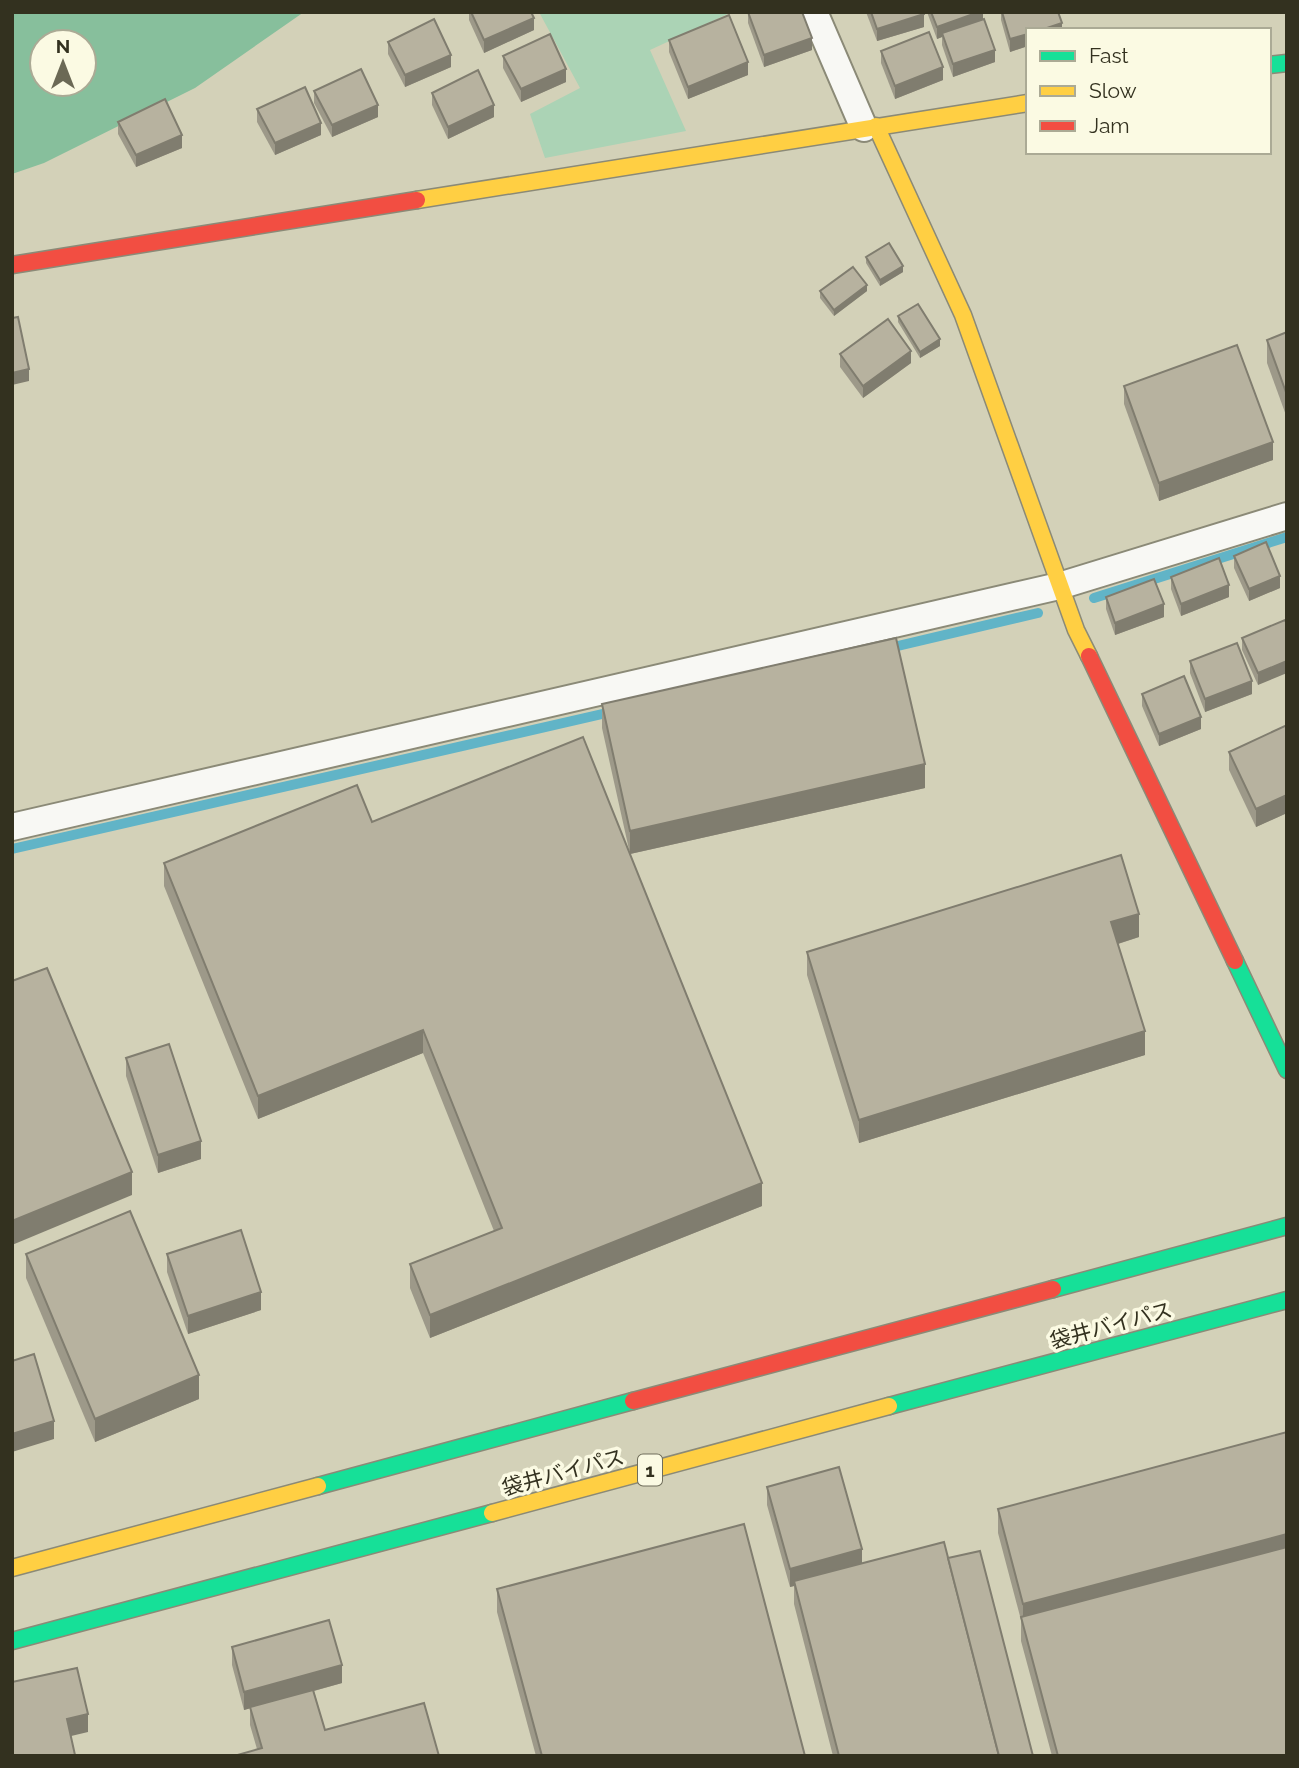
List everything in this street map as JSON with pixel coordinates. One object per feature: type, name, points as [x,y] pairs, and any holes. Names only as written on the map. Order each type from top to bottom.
[{"type":"main road","points":[[12,265],[1026,103]]},
{"type":"main road","points":[[870,127],[963,315],[1076,630],[1287,1070]]},
{"type":"main road","points":[[12,1568],[1287,1226]]},
{"type":"main road","name":"袋井バイパス","points":[[12,1641],[1287,1300]]},
{"type":"street","points":[[814,12],[870,127]]},
{"type":"street","points":[[12,827],[1059,586],[1287,516]]},
{"type":"green space","points":[[12,12],[304,12],[195,88],[44,163],[12,174]]},
{"type":"green space","points":[[539,12],[732,12],[650,50],[686,131],[545,158],[530,114],[580,88]]},
{"type":"building","points":[[471,12],[531,12],[534,18],[484,40]]},
{"type":"building","points":[[748,12],[802,12],[812,38],[764,55]]},
{"type":"building","points":[[871,12],[924,12],[924,14],[877,29]]},
{"type":"building","points":[[931,12],[979,12],[937,27]]},
{"type":"building","points":[[1002,12],[1058,12],[1062,23],[1047,28],[1026,28],[1026,35],[1010,39]]},
{"type":"building","points":[[729,15],[748,62],[688,87],[669,40]]},
{"type":"building","points":[[434,19],[451,55],[405,75],[388,42]]},
{"type":"building","points":[[984,19],[995,50],[953,64],[942,33]]},
{"type":"building","points":[[929,32],[943,67],[895,86],[881,51]]},
{"type":"building","points":[[550,34],[566,69],[521,89],[503,56]]},
{"type":"building","points":[[361,69],[378,105],[332,125],[314,91]]},
{"type":"building","points":[[478,70],[494,105],[448,127],[432,93]]},
{"type":"building","points":[[305,87],[321,123],[275,143],[257,109]]},
{"type":"building","points":[[165,99],[182,135],[136,155],[118,122]]},
{"type":"building","points":[[889,243],[903,266],[880,280],[866,257]]},
{"type":"building","points":[[853,267],[867,285],[834,310],[820,291]]},
{"type":"building","points":[[918,304],[940,339],[920,352],[898,316]]},
{"type":"building","points":[[18,317],[29,369],[12,373],[12,318]]},
{"type":"building","points":[[888,319],[911,351],[863,386],[840,354]]},
{"type":"building","points":[[1287,332],[1287,395],[1267,340]]},
{"type":"building","points":[[1237,345],[1273,442],[1159,483],[1124,386]]},
{"type":"building","points":[[1266,542],[1280,576],[1249,589],[1234,556]]},
{"type":"building","points":[[1219,558],[1229,585],[1181,604],[1171,577]]},
{"type":"building","points":[[1154,579],[1164,604],[1115,623],[1106,597]]},
{"type":"building","points":[[1285,620],[1287,661],[1258,673],[1242,638]]},
{"type":"building","points":[[896,638],[925,764],[630,831],[602,704]]},
{"type":"building","points":[[1237,643],[1252,681],[1205,699],[1190,661]]},
{"type":"building","points":[[1184,676],[1201,717],[1159,734],[1142,694]]},
{"type":"building","points":[[1287,725],[1287,795],[1256,809],[1229,752]]},
{"type":"building","points":[[583,737],[762,1183],[430,1315],[410,1264],[502,1228],[423,1030],[258,1096],[164,863],[357,785],[372,822]]},
{"type":"building","points":[[1121,855],[1139,914],[1111,922],[1145,1031],[859,1120],[807,952]]},
{"type":"building","points":[[47,968],[132,1172],[12,1221],[12,981]]},
{"type":"building","points":[[169,1044],[201,1141],[158,1155],[126,1058]]},
{"type":"building","points":[[130,1211],[199,1375],[95,1419],[26,1254]]},
{"type":"building","points":[[241,1230],[261,1292],[188,1316],[167,1254]]},
{"type":"building","points":[[34,1354],[54,1421],[12,1434],[12,1361]]},
{"type":"building","points":[[1287,1432],[1287,1534],[1023,1604],[998,1509]]},
{"type":"building","points":[[839,1467],[862,1549],[790,1569],[767,1487]]},
{"type":"building","points":[[744,1524],[805,1756],[542,1756],[497,1589]]},
{"type":"building","points":[[944,1542],[999,1756],[839,1756],[794,1581]]},
{"type":"building","points":[[1287,1547],[1287,1756],[1058,1756],[1021,1617]]},
{"type":"building","points":[[980,1551],[1033,1756],[999,1756],[948,1558]]},
{"type":"building","points":[[329,1620],[342,1665],[244,1692],[232,1647]]},
{"type":"building","points":[[77,1668],[88,1714],[67,1719],[75,1755],[12,1756],[12,1682]]},
{"type":"building","points":[[313,1690],[325,1730],[424,1703],[439,1756],[234,1756],[262,1748],[250,1707]]},
{"type":"waterway","points":[[1094,598],[1287,537]]},
{"type":"waterway","points":[[885,649],[1038,613]]},
{"type":"waterway","points":[[12,849],[611,712]]},
{"type":"traffic: fast","points":[[1271,65],[1287,63]]},
{"type":"traffic: fast","points":[[1235,961],[1287,1070]]},
{"type":"traffic: fast","points":[[1053,1289],[1287,1226]]},
{"type":"traffic: fast","points":[[889,1406],[1287,1300]]},
{"type":"traffic: fast","points":[[318,1486],[633,1401]]},
{"type":"traffic: fast","points":[[12,1641],[492,1513]]},
{"type":"traffic: slow","points":[[417,200],[1026,103]]},
{"type":"traffic: slow","points":[[876,126],[963,315],[1076,630],[1089,656]]},
{"type":"traffic: slow","points":[[492,1513],[889,1406]]},
{"type":"traffic: slow","points":[[12,1568],[318,1486]]},
{"type":"traffic: jam","points":[[12,265],[417,200]]},
{"type":"traffic: jam","points":[[1089,656],[1235,961]]},
{"type":"traffic: jam","points":[[633,1401],[1053,1289]]}]
